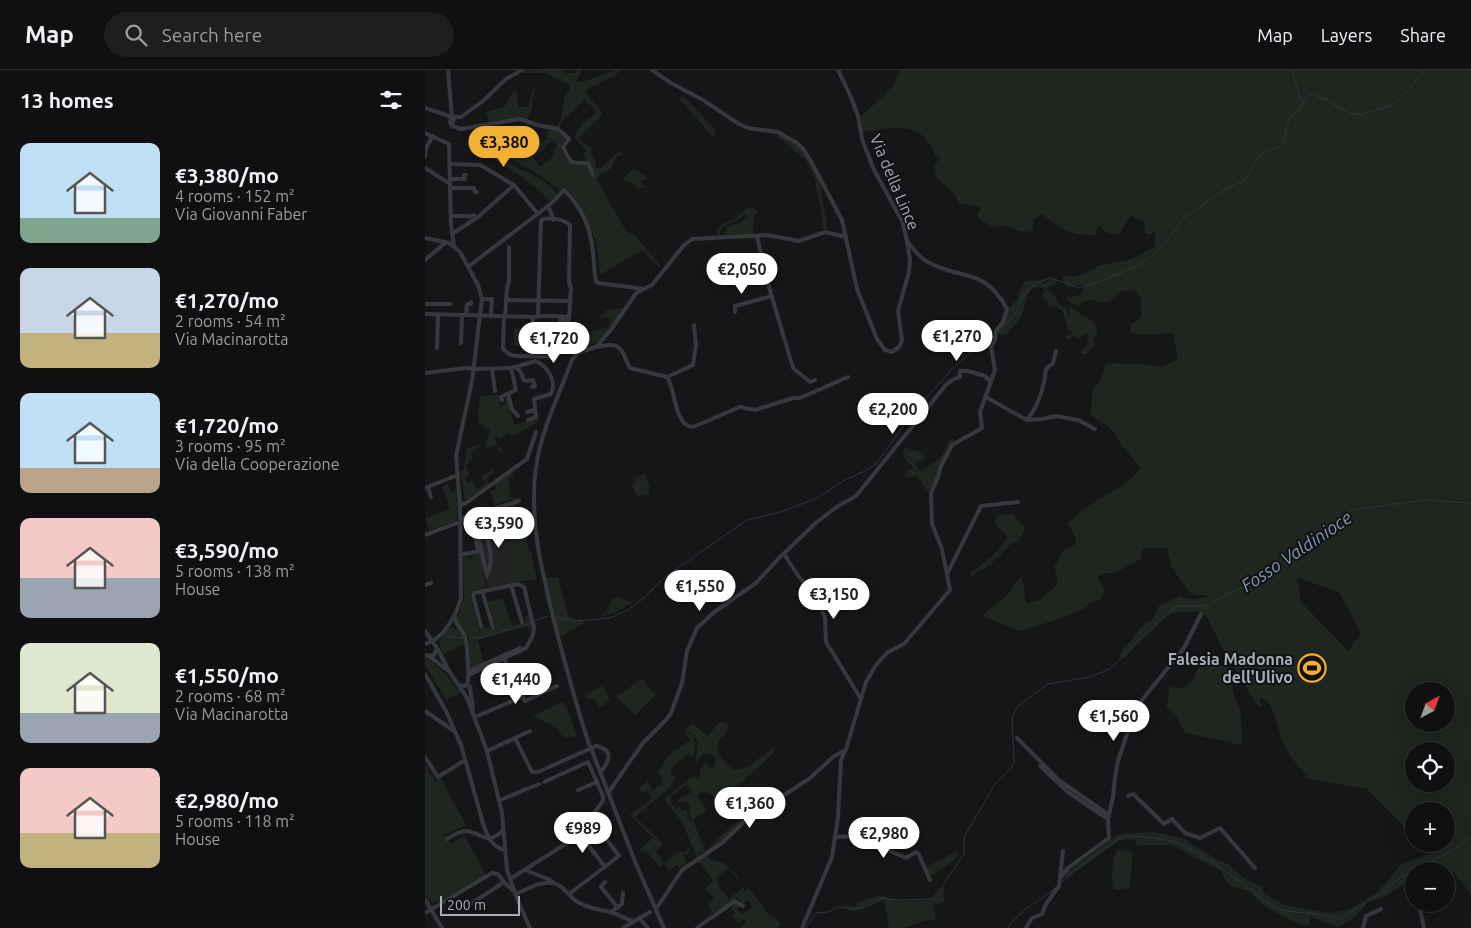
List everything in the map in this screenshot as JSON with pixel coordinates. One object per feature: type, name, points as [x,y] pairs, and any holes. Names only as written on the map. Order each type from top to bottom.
[{"type":"street","points":[[448,70],[452,117],[450,122],[452,126],[465,130],[520,119],[558,129],[569,139],[563,147],[571,162],[575,164],[587,163],[593,175]]},
{"type":"street","points":[[425,108],[452,117],[461,117],[483,101],[506,79],[522,70]]},
{"type":"street","name":"Via della Lince","points":[[652,70],[739,124],[748,128],[778,132],[797,143],[809,158],[831,197],[846,237],[857,289],[881,346],[885,350],[892,352],[899,347],[902,340],[898,311],[909,272],[910,260],[907,241],[901,221],[874,170],[862,139],[858,116],[838,70]]},
{"type":"street","points":[[425,132],[449,144],[451,216],[454,246]]},
{"type":"street","points":[[425,157],[426,148],[433,136]]},
{"type":"street","points":[[450,164],[480,164],[514,185],[538,214]]},
{"type":"street","points":[[425,168],[459,190],[474,188],[475,192],[477,192]]},
{"type":"street","points":[[450,184],[465,179],[465,175],[467,175]]},
{"type":"street","points":[[425,260],[479,217],[514,185]]},
{"type":"street","points":[[469,266],[538,214],[564,190],[576,205],[589,233],[598,283],[644,289]]},
{"type":"street","points":[[548,206],[554,220]]},
{"type":"street","points":[[451,216],[469,217],[474,215]]},
{"type":"street","points":[[553,356],[532,356],[538,301],[541,220],[543,219],[567,222],[570,225],[571,301],[567,324],[561,316]]},
{"type":"street","points":[[596,347],[610,331],[636,293],[652,285],[684,244],[692,239],[767,235],[799,241],[825,232],[846,237]]},
{"type":"street","points":[[757,236],[771,296],[793,368],[810,382],[815,380]]},
{"type":"street","points":[[425,238],[447,243],[454,246],[460,252],[480,289],[482,299],[474,369],[456,456],[460,505],[461,598],[455,617],[439,635],[431,642],[425,644]]},
{"type":"street","points":[[802,928],[832,857],[838,817],[841,760],[866,682],[875,665],[888,652],[904,644],[950,590],[942,550],[932,524],[931,493],[951,444],[981,428],[980,412],[995,370],[991,346],[995,340],[996,331],[1003,322],[1007,308],[994,289],[979,278],[926,261],[907,241]]},
{"type":"street","points":[[509,247],[509,282],[503,348],[511,356],[529,356]]},
{"type":"street","points":[[735,312],[735,306],[771,296]]},
{"type":"street","points":[[482,299],[492,299],[491,316]]},
{"type":"street","points":[[506,300],[571,301]]},
{"type":"street","points":[[461,344],[464,315],[467,304],[471,304],[471,302]]},
{"type":"street","points":[[450,304],[426,304],[426,314],[569,317]]},
{"type":"street","points":[[437,348],[438,314]]},
{"type":"street","points":[[561,316],[561,345]]},
{"type":"street","points":[[664,928],[600,773],[574,697],[542,575],[535,537],[533,510],[535,475],[541,443],[575,356],[581,351],[610,345],[618,347],[624,353],[630,368],[667,377],[693,365],[696,346],[694,325]]},
{"type":"street","points":[[1027,420],[1036,409],[1045,384],[1046,369],[1053,363],[1056,351]]},
{"type":"street","points":[[425,373],[466,368],[512,368],[536,362],[543,365],[551,376],[554,388],[551,394],[534,399],[537,417],[528,420]]},
{"type":"street","points":[[512,368],[514,387]]},
{"type":"street","points":[[512,368],[519,370],[524,380],[533,380],[535,386],[532,387]]},
{"type":"street","points":[[502,400],[501,397],[516,390],[512,368]]},
{"type":"street","points":[[492,369],[495,391]]},
{"type":"street","points":[[501,369],[502,376]]},
{"type":"street","points":[[608,793],[642,744],[671,713],[682,683],[687,651],[697,628],[713,613],[757,583],[784,554],[828,514],[856,496],[945,386],[952,380],[960,377],[960,370],[980,374],[991,382]]},
{"type":"street","points":[[667,377],[683,423],[689,427],[696,426],[740,407],[755,410],[793,398],[800,398],[848,377]]},
{"type":"street","points":[[508,394],[512,411],[517,416]]},
{"type":"street","points":[[986,396],[1027,420],[1056,416],[1078,420],[1095,429]]},
{"type":"street","points":[[527,412],[540,407]]},
{"type":"street","points":[[460,505],[466,503],[527,459],[536,432]]},
{"type":"street","points":[[431,498],[426,487],[458,475]]},
{"type":"street","points":[[425,534],[471,516],[519,501]]},
{"type":"street","points":[[947,574],[981,506],[1018,502]]},
{"type":"street","points":[[471,516],[480,551],[487,576],[491,555],[489,543],[478,527],[480,551]]},
{"type":"street","points":[[460,555],[480,551]]},
{"type":"street","points":[[784,554],[799,577],[811,590],[821,608],[825,618],[826,642],[861,699]]},
{"type":"street","points":[[425,585],[431,582]]},
{"type":"street","points":[[469,673],[526,648],[535,628],[524,586],[520,584],[511,585],[476,592],[473,596],[481,626]]},
{"type":"street","points":[[511,585],[522,622]]},
{"type":"street","points":[[482,591],[493,627]]},
{"type":"street","points":[[1060,878],[1068,868],[1109,838],[1108,817],[1118,761],[1134,713],[1142,700],[1181,653],[1193,633],[1201,614]]},
{"type":"street","points":[[455,617],[456,623],[465,634],[469,681],[463,693]]},
{"type":"street","points":[[446,627],[453,626],[463,632]]},
{"type":"street","points":[[426,632],[433,637],[439,635]]},
{"type":"street","points":[[426,632],[463,693],[474,715],[487,751],[499,800],[510,879],[530,928]]},
{"type":"street","points":[[426,655],[436,653],[439,635]]},
{"type":"street","points":[[426,655],[449,671]]},
{"type":"street","points":[[504,657],[525,701],[557,686]]},
{"type":"street","points":[[513,677],[540,666]]},
{"type":"street","points":[[425,674],[446,711],[455,733],[465,760],[484,827],[494,846],[505,850]]},
{"type":"street","points":[[457,682],[462,686],[468,685],[470,687],[474,715]]},
{"type":"street","points":[[474,715],[522,697]]},
{"type":"street","points":[[425,711],[455,733]]},
{"type":"street","points":[[487,751],[530,731]]},
{"type":"street","points":[[515,738],[532,772],[538,772],[596,746],[606,751],[609,757],[608,762],[600,773]]},
{"type":"street","points":[[1017,738],[1060,782],[1108,817]]},
{"type":"street","points":[[656,909],[681,870],[722,843],[748,818],[809,779],[846,749]]},
{"type":"street","points":[[425,757],[438,777],[465,760]]},
{"type":"street","points":[[510,879],[564,845],[569,835],[590,818],[603,801],[603,796],[588,762],[544,782]]},
{"type":"street","points":[[1040,766],[1069,793],[1108,817]]},
{"type":"street","points":[[578,790],[597,782]]},
{"type":"street","points":[[499,800],[539,784]]},
{"type":"street","points":[[1128,796],[1133,794],[1164,824],[1172,819],[1185,833],[1200,838],[1220,828],[1255,868]]},
{"type":"street","points":[[576,828],[605,868]]},
{"type":"street","points":[[447,840],[461,832],[467,831],[484,839],[496,837],[503,830]]},
{"type":"street","points":[[602,833],[619,856]]},
{"type":"street","points":[[835,837],[857,836],[906,858],[916,852],[929,880]]},
{"type":"street","points":[[496,837],[505,843]]},
{"type":"street","points":[[1026,928],[1032,918],[1043,912],[1046,904],[1059,886],[1063,851]]},
{"type":"street","points":[[569,894],[625,852]]},
{"type":"street","points":[[525,870],[559,885],[584,906],[611,912],[635,921]]},
{"type":"street","points":[[425,913],[492,873],[498,874],[515,892]]},
{"type":"street","points":[[469,905],[504,882]]},
{"type":"street","points":[[515,892],[541,883],[553,882]]},
{"type":"street","points":[[605,882],[601,887],[618,908]]},
{"type":"street","points":[[611,912],[622,904],[623,893]]},
{"type":"street","points":[[426,901],[438,905]]},
{"type":"street","points":[[426,901],[442,928]]},
{"type":"street","points":[[425,913],[426,901]]},
{"type":"street","points":[[697,928],[710,918],[715,917],[734,901],[743,906]]},
{"type":"street","points":[[436,918],[438,905]]},
{"type":"street","points":[[1363,928],[1366,916],[1381,909]]},
{"type":"street","points":[[623,928],[650,912]]},
{"type":"street","points":[[1421,912],[1424,928]]},
{"type":"street","points":[[425,913],[436,918]]},
{"type":"street","points":[[639,918],[648,928]]},
{"type":"shaded area","points":[[563,70],[565,73],[575,73],[577,70],[582,70],[577,80],[578,82],[615,70],[621,70],[614,76],[586,90],[586,94],[602,112],[601,116],[579,138],[593,150],[591,154],[595,159],[596,168],[601,168],[618,152],[623,155],[618,156],[612,164],[612,168],[597,177],[598,182],[625,229],[631,235],[634,234],[661,266],[659,267],[642,250],[600,275],[597,243],[577,201],[570,192],[566,191],[563,193],[530,169],[497,153],[497,148],[503,147],[523,148],[529,152],[549,138],[546,136],[549,130],[554,130],[561,119],[564,98],[571,88],[569,84],[544,73],[523,73],[524,71]],"holes":[[[585,98],[586,103],[591,105],[596,113],[582,124],[574,137],[586,151],[584,153],[587,165],[572,164],[563,155],[561,145],[566,139],[558,132],[562,122]],[[552,140],[556,143],[557,147],[553,150],[553,157],[540,167],[533,157]]]},
{"type":"shaded area","points":[[899,70],[1471,70],[1471,894],[1455,874],[1455,862],[1407,862],[1435,852],[1455,852],[1455,802],[1405,802],[1405,830],[1367,789],[1309,779],[1285,747],[1270,705],[1261,697],[1259,700],[1262,705],[1259,708],[1226,655],[1206,615],[1198,611],[1171,613],[1123,658],[1120,657],[1123,648],[1131,641],[1140,628],[1154,618],[1156,610],[1160,605],[1180,596],[1191,599],[1210,596],[1191,594],[1172,568],[1167,548],[1145,548],[1141,551],[1141,558],[1127,567],[1113,573],[1102,573],[1097,578],[1104,588],[1101,599],[1093,601],[1082,610],[1050,622],[1020,631],[983,616],[1010,592],[1022,576],[1026,603],[1038,601],[1058,584],[1054,564],[1058,562],[1062,552],[1075,545],[1076,539],[1068,523],[1085,508],[1124,483],[1141,468],[1110,428],[1091,415],[1092,389],[1101,379],[1106,363],[1143,364],[1161,367],[1178,360],[1173,333],[1146,335],[1130,333],[1131,324],[1141,317],[1141,299],[1134,289],[1124,292],[1121,290],[1109,302],[1097,302],[1095,299],[1082,301],[1080,305],[1072,304],[1066,297],[1081,295],[1084,288],[1082,284],[1068,287],[1063,280],[1063,276],[1074,277],[1098,266],[1132,259],[1154,247],[1156,230],[1151,234],[1146,234],[1144,221],[1131,216],[1119,234],[1109,234],[1098,226],[1096,235],[1073,233],[1055,224],[1042,214],[1033,220],[1033,231],[1023,232],[1004,225],[994,227],[982,221],[977,216],[981,207],[959,203],[954,194],[936,177],[934,164],[941,158],[935,155],[922,136],[914,131],[895,128],[862,132],[860,117],[894,83]],"holes":[[[1298,578],[1339,592],[1361,633],[1348,651],[1301,602]]]},
{"type":"shaded area","points":[[534,86],[531,111],[527,119],[489,122],[486,112],[504,107],[515,91],[518,107],[528,107]]},
{"type":"shaded area","points":[[680,96],[684,97],[713,127],[716,132],[713,137],[680,100]]},
{"type":"shaded area","points":[[774,134],[791,141],[797,146],[822,183],[821,189],[825,215],[827,217],[826,230],[823,229],[814,176],[806,160]]},
{"type":"shaded area","points":[[463,143],[531,174],[545,182],[559,195],[552,203],[510,169]]},
{"type":"shaded area","points":[[634,168],[648,178],[641,182],[649,191],[644,187],[638,189],[632,183],[624,180]]},
{"type":"shaded area","points":[[749,207],[755,208],[758,211],[754,217],[753,234],[723,236],[727,227],[741,222],[747,216],[745,214],[737,221],[725,226],[720,235],[717,236],[721,224],[734,219]]},
{"type":"shaded area","points":[[1054,278],[1057,280],[1056,283],[1048,287],[1047,290],[1056,298],[1061,306],[1066,307],[1069,319],[1069,309],[1071,307],[1091,320],[1097,327],[1097,334],[1093,340],[1095,345],[1087,354],[1082,354],[1081,350],[1089,344],[1087,340],[1088,332],[1078,339],[1075,335],[1067,339],[1066,336],[1071,335],[1072,331],[1069,332],[1063,314],[1055,305],[1050,307],[1047,305],[1048,301],[1043,298],[1042,294],[1045,292],[1044,289],[1038,287],[1033,289],[1027,296],[1022,315],[1007,334],[1001,335],[998,331],[1009,308],[1018,299],[1020,289],[1025,281],[1036,280],[1044,284]]},
{"type":"shaded area","points":[[623,308],[603,337],[585,347],[592,331],[608,327],[612,318],[599,317],[607,310]]},
{"type":"shaded area","points":[[514,328],[528,329],[528,347],[514,346]]},
{"type":"shaded area","points":[[537,329],[552,329],[551,347],[537,347]]},
{"type":"shaded area","points":[[499,395],[500,401],[498,402],[501,407],[506,404],[504,399],[508,397],[514,425],[538,418],[538,422],[512,436],[509,433],[499,439],[498,437],[494,438],[503,452],[501,454],[496,444],[488,449],[485,443],[491,430],[485,428],[483,423],[479,425],[478,413],[480,396]]},
{"type":"shaded area","points":[[955,439],[930,492],[916,475],[908,478],[905,477],[908,470],[914,469],[904,457],[904,447],[921,452],[925,456],[924,460],[916,461],[915,464],[920,472],[940,458],[950,440]]},
{"type":"shaded area","points":[[481,444],[471,454],[473,459],[468,461],[469,463],[466,465],[469,475],[465,478],[468,483],[472,481],[477,489],[486,483],[482,476],[493,470],[494,472],[486,479],[489,484],[465,500],[460,471],[464,469],[466,450]]},
{"type":"shaded area","points":[[512,472],[514,475],[508,479],[511,497],[517,498],[517,500],[512,502],[505,483],[510,500],[495,505],[490,491],[496,489],[499,496],[495,485]]},
{"type":"shaded area","points":[[645,473],[649,486],[649,496],[642,495],[638,497],[631,485],[636,482],[634,478]]},
{"type":"shaded area","points":[[448,484],[451,493],[457,491],[457,518],[455,522],[429,530],[425,518],[450,509],[442,486]]},
{"type":"shaded area","points":[[515,503],[516,509],[510,513],[511,516],[522,513],[529,552],[531,552],[537,579],[511,583],[511,562],[501,520],[499,520],[495,512],[507,509],[506,506]]},
{"type":"shaded area","points":[[493,511],[501,520],[504,529],[511,561],[511,583],[487,588],[473,517]]},
{"type":"shaded area","points":[[1013,514],[1026,527],[1018,542],[1012,542],[1000,556],[994,559],[992,564],[971,576],[970,573],[991,557],[1007,539],[995,522],[997,516]]},
{"type":"shaded area","points":[[480,553],[486,588],[474,590],[470,597],[479,629],[496,627],[488,602],[503,598],[512,626],[525,622],[524,617],[530,615],[532,624],[531,635],[527,626],[478,640],[484,663],[470,667],[469,638],[457,623],[457,618],[464,599],[463,558],[468,556],[469,559],[473,558],[473,555]]},
{"type":"shaded area","points":[[544,574],[547,578],[558,577],[568,616],[576,620],[582,619],[584,623],[562,636],[559,634]]},
{"type":"shaded area","points":[[617,597],[630,602],[638,599],[617,612],[599,617],[609,608],[612,598]]},
{"type":"shaded area","points":[[451,627],[462,634],[464,644],[443,655],[440,640]]},
{"type":"shaded area","points":[[425,657],[445,674],[460,694],[446,699],[425,665]]},
{"type":"shaded area","points":[[1205,659],[1228,667],[1232,676],[1233,692],[1241,714],[1242,745],[1185,733],[1178,719],[1166,707],[1169,686],[1184,688],[1189,685]]},
{"type":"shaded area","points":[[642,679],[656,695],[635,715],[616,697]]},
{"type":"shaded area","points":[[603,686],[610,700],[600,708],[594,698],[588,700],[585,694]]},
{"type":"shaded area","points":[[564,701],[577,736],[564,738],[554,726],[533,716]]},
{"type":"shaded area","points":[[723,722],[729,726],[723,737],[718,741],[718,750],[724,761],[734,770],[748,767],[774,747],[773,754],[726,796],[746,817],[732,832],[709,850],[708,848],[742,817],[726,801],[720,808],[713,801],[713,796],[710,793],[702,792],[697,796],[707,810],[693,820],[705,851],[696,857],[683,823],[664,799],[690,778],[696,776],[700,779],[700,769],[706,763],[710,769],[713,768],[716,759],[713,755],[704,753],[695,763],[697,739],[691,732],[685,730],[693,723],[707,736],[719,723]],"holes":[[[687,784],[692,792],[678,800],[679,803],[687,801],[690,804],[689,810],[692,820],[690,821],[686,809],[682,810],[680,806],[676,809],[671,803],[671,796]]]},
{"type":"shaded area","points":[[684,732],[693,735],[695,744],[693,756],[686,755],[672,768],[670,775],[674,776],[675,779],[671,783],[672,786],[635,817],[662,844],[656,852],[664,863],[680,851],[685,852],[689,848],[691,851],[686,855],[682,854],[687,863],[679,868],[677,865],[669,871],[664,864],[660,867],[646,851],[643,852],[640,849],[653,838],[630,815],[653,798],[646,791],[643,792],[639,788],[646,783],[646,780],[653,790],[662,784],[662,778],[658,772],[667,757],[690,740]]},
{"type":"shaded area","points":[[425,764],[436,781],[440,777],[466,825],[445,835],[450,844],[465,836],[486,876],[441,901],[433,903],[425,894]]},
{"type":"shaded area","points":[[1154,832],[1182,838],[1216,859],[1228,864],[1244,878],[1262,887],[1264,894],[1287,906],[1332,913],[1350,909],[1379,891],[1401,864],[1405,863],[1405,884],[1385,896],[1368,902],[1354,918],[1338,927],[1309,916],[1310,925],[1304,926],[1283,916],[1260,903],[1252,892],[1231,886],[1225,880],[1221,871],[1170,844],[1137,845],[1135,839],[1120,840],[1067,878],[1065,874],[1119,834]]},
{"type":"shaded area","points":[[1118,849],[1131,852],[1133,855],[1129,889],[1114,890],[1112,869]]},
{"type":"shaded area","points":[[958,850],[957,858],[931,876],[926,867]]},
{"type":"shaded area","points":[[706,855],[710,859],[724,863],[739,877],[738,880],[728,868],[717,877],[720,885],[718,886],[729,899],[744,887],[744,892],[749,888],[767,913],[780,922],[780,926],[776,928],[740,928],[747,922],[744,919],[738,923],[732,915],[735,913],[731,908],[732,905],[735,903],[740,905],[737,909],[743,914],[752,907],[748,900],[742,904],[737,897],[715,915],[708,906],[714,898],[705,889],[713,881],[702,865],[696,861]]},
{"type":"shaded area","points":[[944,886],[944,902],[935,905],[935,902],[933,904],[935,920],[931,919],[904,928],[889,928],[884,899],[856,911],[842,905],[856,906],[861,901],[883,895],[895,901],[930,901]]},
{"type":"waterway","points":[[1292,70],[1300,98],[1303,101]]},
{"type":"waterway","points":[[997,334],[1016,313],[1022,297],[1031,287],[1039,282],[1050,278],[1079,288],[1138,266],[1154,254],[1173,233],[1181,220],[1227,188],[1245,180],[1261,155],[1278,148],[1284,142],[1289,119],[1297,112],[1307,96],[1312,94],[1350,113],[1360,115],[1392,105],[1408,91],[1424,70]]},
{"type":"waterway","points":[[555,617],[575,621],[610,618],[628,610],[645,597],[666,576],[747,520],[781,512],[817,498],[845,480],[867,470],[876,464],[909,418],[953,368],[994,336]]},
{"type":"waterway","name":"Fosso Valdinioce","points":[[1212,602],[1254,582],[1292,551],[1352,510],[1424,500],[1471,503]]},
{"type":"waterway","name":"Fosso Valdinioce","points":[[806,928],[816,913],[828,912],[838,907],[862,908],[872,905],[883,898],[896,900],[932,899],[964,854],[964,837],[995,784],[1014,765],[1012,716],[1020,704],[1048,684],[1090,677],[1110,669],[1136,642],[1176,606],[1204,606],[1208,604]]},
{"type":"waterway","points":[[536,620],[547,616]]},
{"type":"waterway","points":[[470,638],[482,637],[531,623]]},
{"type":"waterway","points":[[444,636],[463,638]]},
{"type":"waterway","points":[[1060,883],[1094,856],[1123,838],[1128,836],[1161,839],[1186,847],[1211,861],[1270,904],[1280,909],[1320,914],[1340,919],[1380,894],[1403,876],[1452,851],[1471,838]]},
{"type":"waterway","points":[[1007,928],[1024,910],[1056,887]]},
{"type":"place","name":"Falesia Madonna dell'Ulivo","points":[[1312,668]]}]
